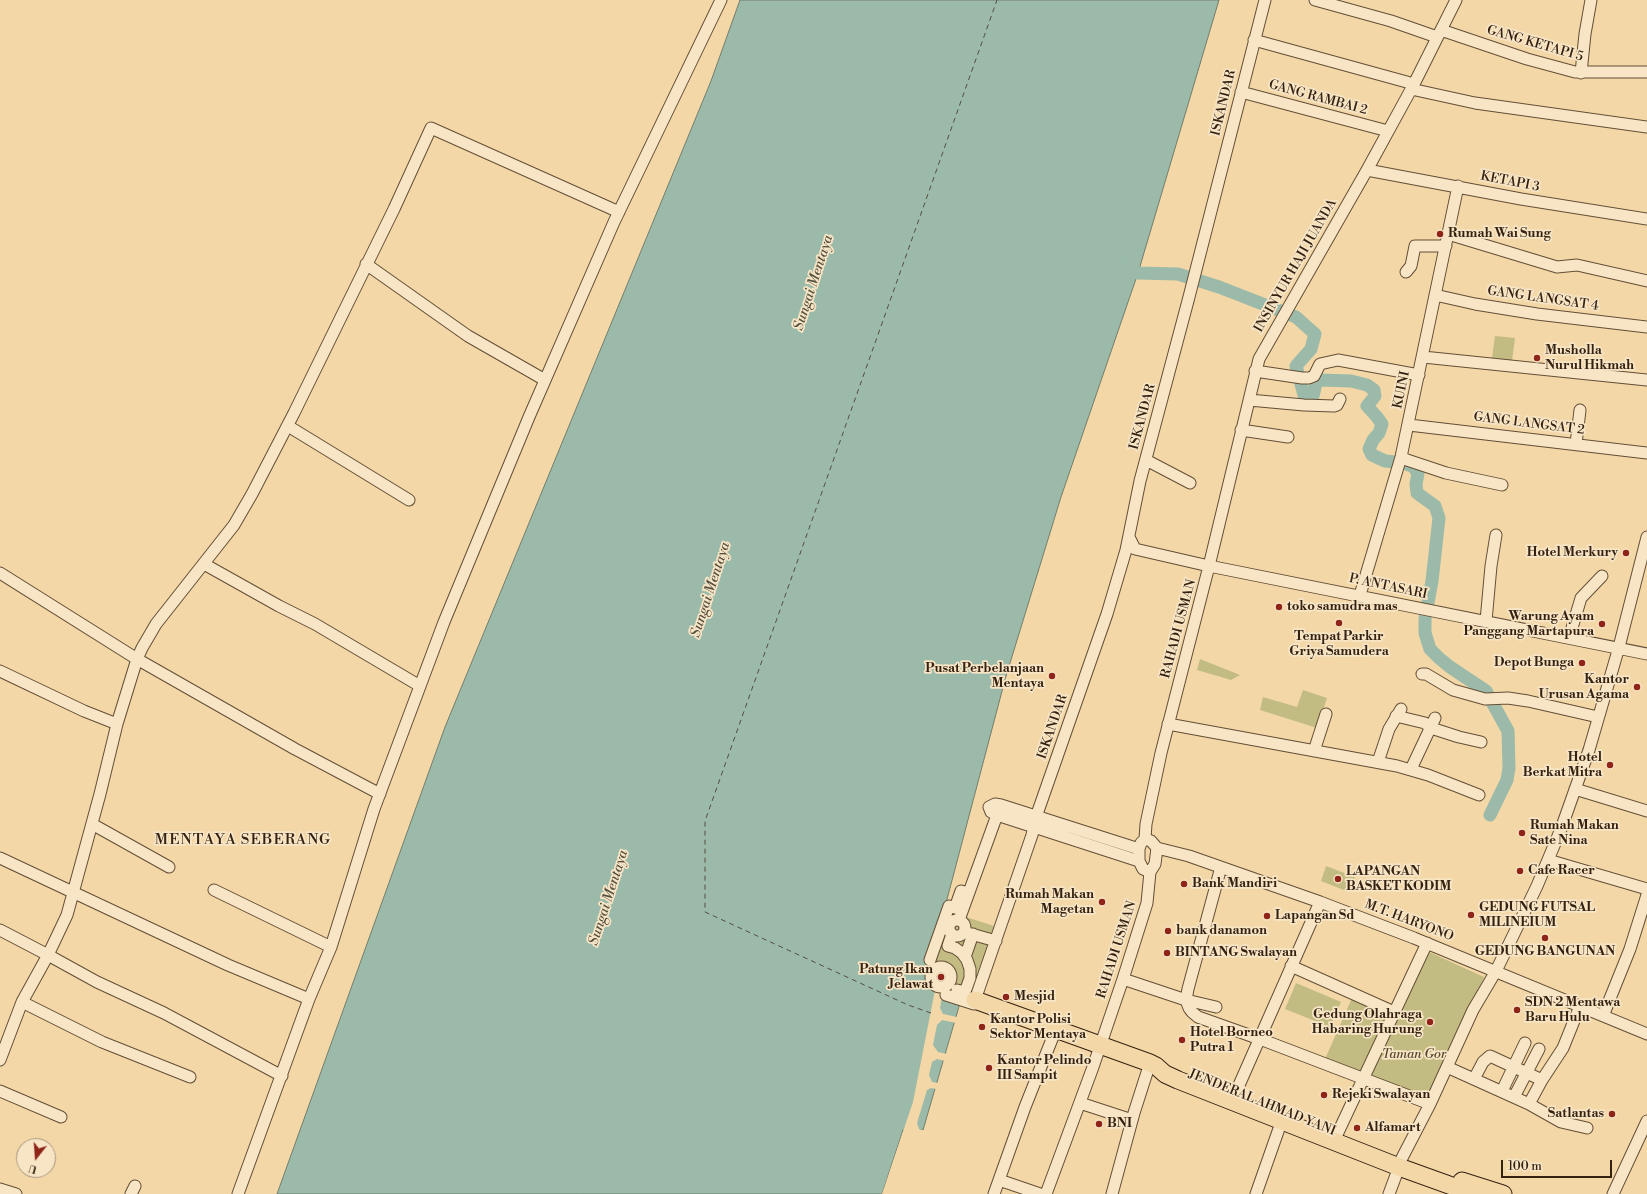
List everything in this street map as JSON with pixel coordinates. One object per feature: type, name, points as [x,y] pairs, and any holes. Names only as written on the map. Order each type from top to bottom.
[{"type":"highway","name":"JENDERAL AHMAD YANI","points":[[975,1002],[1153,1064],[1168,1065],[1236,1092],[1336,1138]]},
{"type":"highway","name":"JENDERAL AHMAD YANI","points":[[1153,1064],[1165,1074],[1178,1080],[1282,1120],[1336,1138],[1401,1163],[1474,1194]]},
{"type":"highway","name":"JENDERAL AHMAD YANI","points":[[1401,1163],[1503,1194]]},
{"type":"street","points":[[238,1194],[309,999],[330,947],[380,794],[456,594],[545,380],[619,212],[721,0]]},
{"type":"street","name":"ISKANDAR","points":[[975,1002],[1036,825],[1064,758],[1132,544],[1140,481],[1191,290],[1265,0]]},
{"type":"street","name":"GANG KETAPI 5","points":[[1315,0],[1563,70],[1581,73],[1647,72]]},
{"type":"street","name":"INSINYUR HAJI JUANDA","points":[[1209,566],[1255,371],[1261,355],[1367,170],[1412,87],[1456,0]]},
{"type":"street","points":[[1581,73],[1585,34],[1591,0]]},
{"type":"street","points":[[1254,40],[1471,103],[1647,127]]},
{"type":"street","name":"GANG RAMBAI 2","points":[[1241,92],[1388,131]]},
{"type":"street","points":[[0,1060],[22,1002],[61,928],[74,893],[117,724],[137,659],[156,624],[234,525],[288,426],[394,209],[431,128],[619,212]]},
{"type":"street","name":"KETAPI 3","points":[[1367,170],[1521,199],[1647,219]]},
{"type":"street","name":"KUINI","points":[[1360,596],[1400,461],[1409,425],[1458,186]]},
{"type":"street","points":[[1448,234],[1557,267],[1577,265],[1647,281]]},
{"type":"street","points":[[1406,272],[1411,266],[1415,246],[1446,246]]},
{"type":"street","points":[[366,264],[463,332],[545,380]]},
{"type":"street","name":"GANG LANGSAT 4","points":[[1435,295],[1475,304],[1537,314],[1647,327]]},
{"type":"street","points":[[1423,357],[1647,380]]},
{"type":"street","points":[[1255,371],[1299,377],[1312,377],[1319,365],[1334,360],[1419,375]]},
{"type":"street","points":[[1248,400],[1304,406],[1334,406],[1337,405],[1340,399]]},
{"type":"street","points":[[1576,444],[1580,410]]},
{"type":"street","name":"GANG LANGSAT 2","points":[[1409,425],[1647,453]]},
{"type":"street","points":[[288,426],[409,500]]},
{"type":"street","points":[[1241,430],[1288,437]]},
{"type":"street","points":[[1146,460],[1190,483]]},
{"type":"street","points":[[1400,461],[1409,461],[1446,473],[1502,485]]},
{"type":"street","points":[[1486,621],[1491,566],[1496,535]]},
{"type":"street","points":[[1390,1194],[1401,1163],[1470,1016],[1496,971],[1537,886],[1576,789],[1619,648],[1647,536]]},
{"type":"street","name":"P. ANTASARI","points":[[1132,544],[1209,566],[1647,654]]},
{"type":"street","points":[[204,564],[279,606],[315,624],[420,686]]},
{"type":"street","name":"RAHADI USMAN","points":[[1145,839],[1146,824],[1161,753],[1209,566]]},
{"type":"street","points":[[0,573],[137,659],[296,749],[380,794]]},
{"type":"street","points":[[1569,638],[1581,598],[1602,576]]},
{"type":"street","points":[[0,671],[84,711],[117,724]]},
{"type":"street","points":[[1422,674],[1425,673],[1453,690],[1493,699],[1528,701],[1598,717]]},
{"type":"street","points":[[1378,762],[1388,729],[1398,712],[1425,723],[1433,723],[1458,737],[1481,742]]},
{"type":"street","points":[[1314,751],[1326,714]]},
{"type":"street","points":[[1411,769],[1433,723]]},
{"type":"street","points":[[1168,724],[1411,769],[1478,795]]},
{"type":"street","points":[[1576,789],[1647,811]]},
{"type":"street","points":[[959,920],[997,815],[1139,849]]},
{"type":"street","points":[[92,824],[169,867]]},
{"type":"street","points":[[1036,825],[1139,861]]},
{"type":"street","points":[[1150,872],[1143,869],[1139,861],[1139,849],[1141,843],[1145,839],[1151,841],[1157,848]]},
{"type":"street","name":"RAHADI USMAN","points":[[1046,1194],[1080,1103],[1123,979],[1147,903],[1150,872],[1155,864],[1157,848]]},
{"type":"street","name":"M.T. HARYONO","points":[[1157,848],[1221,867],[1320,902],[1428,943],[1647,1034]]},
{"type":"street","points":[[0,858],[228,965],[309,999]]},
{"type":"street","points":[[1548,860],[1647,889]]},
{"type":"street","points":[[1221,867],[1188,989],[1186,1000],[1192,1012],[1198,1017],[1430,1104]]},
{"type":"street","points":[[214,890],[330,947]]},
{"type":"street","points":[[930,960],[949,906],[955,908],[961,891],[968,894]]},
{"type":"street","points":[[1603,1016],[1630,948],[1647,895]]},
{"type":"street","points":[[1236,1092],[1320,902]]},
{"type":"street","points":[[957,990],[965,992],[970,978],[967,960],[968,933],[964,924],[959,920],[953,920],[949,924],[949,930],[952,934],[948,946],[959,950],[967,960]]},
{"type":"street","points":[[0,930],[97,982],[164,1013],[282,1076]]},
{"type":"street","points":[[952,934],[960,935],[968,933],[996,941]]},
{"type":"street","points":[[1336,1138],[1394,1012],[1428,943]]},
{"type":"street","points":[[951,973],[967,960]]},
{"type":"street","points":[[1291,966],[1394,1012]]},
{"type":"street","points":[[1123,979],[1186,1000],[1216,1007]]},
{"type":"street","points":[[946,995],[975,1002]]},
{"type":"street","points":[[22,1002],[102,1042],[190,1078]]},
{"type":"street","points":[[1529,1104],[1542,1080],[1563,1048],[1580,1006]]},
{"type":"street","points":[[994,1194],[1034,1082],[1056,1029]]},
{"type":"street","points":[[1502,1091],[1525,1043]]},
{"type":"street","points":[[1514,1097],[1539,1049]]},
{"type":"street","points":[[1474,1079],[1483,1062],[1490,1056],[1542,1080]]},
{"type":"street","points":[[1112,1194],[1132,1120],[1153,1064]]},
{"type":"street","points":[[1447,1067],[1529,1104],[1561,1122],[1586,1128]]},
{"type":"street","points":[[0,1091],[61,1117]]},
{"type":"street","points":[[1080,1103],[1132,1120]]},
{"type":"street","points":[[1256,1194],[1282,1120]]},
{"type":"street","points":[[1613,1194],[1647,1121]]},
{"type":"street","points":[[999,1180],[1040,1194]]},
{"type":"street","points":[[0,1189],[16,1194]]},
{"type":"green space","points":[[1495,336],[1515,338],[1512,361],[1492,358]]},
{"type":"green space","points":[[1200,659],[1240,675],[1231,680],[1197,670]]},
{"type":"green space","points":[[1303,690],[1327,698],[1317,728],[1260,710],[1263,697],[1297,707]]},
{"type":"green space","name":"LAPANGAN BASKET KODIM","points":[[1326,866],[1355,877],[1349,892],[1321,881]]},
{"type":"green space","points":[[947,904],[966,917],[994,926],[968,1000],[936,989],[931,986],[928,981],[927,975]]},
{"type":"green space","name":"Taman Gor","points":[[1429,952],[1484,977],[1429,1101],[1368,1074]]},
{"type":"green space","points":[[1296,983],[1341,1002],[1330,1027],[1285,1009]]},
{"type":"green space","points":[[1352,998],[1387,1015],[1359,1073],[1325,1059]]},
{"type":"water","name":"Sungai Mentaya","points":[[740,0],[1219,0],[1138,273],[1061,497],[1006,676],[927,975],[931,986],[945,992],[960,1003],[923,1130],[903,1130],[882,1194],[277,1194],[445,727],[711,81]]},
{"type":"pier","points":[[935,990],[943,992],[940,1008],[943,1014],[957,1017],[956,1023],[942,1020],[937,1025],[933,1045],[938,1052],[947,1054],[945,1061],[937,1059],[932,1062],[929,1075],[932,1082],[938,1083],[936,1089],[931,1088],[927,1090],[917,1123],[919,1129],[925,1131],[905,1132],[884,1194],[882,1194],[913,1102]]},
{"type":"waterway","points":[[1122,268],[1138,273],[1178,274],[1219,287],[1296,317],[1315,334],[1311,349],[1296,366],[1304,395],[1310,398],[1313,396],[1316,383],[1320,380],[1351,381],[1367,385],[1374,390],[1375,396],[1367,406],[1382,424],[1379,433],[1373,440],[1369,449],[1372,455],[1385,461],[1404,463],[1414,467],[1418,474],[1416,484],[1417,493],[1435,506],[1439,518],[1432,581],[1425,619],[1425,633],[1430,649],[1450,667],[1486,691],[1508,731],[1509,768],[1507,780],[1490,815]]},
{"type":"ferry route","points":[[931,1013],[908,1005],[705,912],[705,821],[997,0]]},
{"type":"place","name":"Rumah Wai Sung","points":[[1440,234]]},
{"type":"place","name":"Musholla Nurul Hikmah","points":[[1537,358]]},
{"type":"place","name":"Hotel Merkury","points":[[1626,553]]},
{"type":"place","name":"toko samudra mas","points":[[1279,607]]},
{"type":"place","name":"Tempat Parkir Griya Samudera","points":[[1339,623]]},
{"type":"place","name":"Warung Ayam Panggang Martapura","points":[[1602,624]]},
{"type":"place","name":"Depot Bunga","points":[[1582,663]]},
{"type":"place","name":"Pusat Perbelanjaan Mentaya","points":[[1052,676]]},
{"type":"place","name":"Kantor Urusan Agama","points":[[1637,687]]},
{"type":"place","name":"Hotel Berkat Mitra","points":[[1610,765]]},
{"type":"place","name":"Rumah Makan Sate Nina","points":[[1522,833]]},
{"type":"place","name":"Cafe Racer","points":[[1520,871]]},
{"type":"place","name":"LAPANGAN BASKET KODIM","points":[[1338,879]]},
{"type":"place","name":"Bank Mandiri","points":[[1184,884]]},
{"type":"place","name":"Rumah Makan Magetan","points":[[1102,902]]},
{"type":"place","name":"GEDUNG FUTSAL MILINEIUM","points":[[1471,915]]},
{"type":"place","name":"Lapangan Sd","points":[[1267,916]]},
{"type":"place","name":"bank danamon","points":[[1168,931]]},
{"type":"place","name":"GEDUNG BANGUNAN","points":[[1545,938]]},
{"type":"place","name":"BINTANG Swalayan","points":[[1167,953]]},
{"type":"place","name":"Patung Ikan Jelawat","points":[[941,977]]},
{"type":"place","name":"Mesjid","points":[[1006,997]]},
{"type":"place","name":"SDN 2 Mentawa Baru Hulu","points":[[1517,1010]]},
{"type":"place","name":"Gedung Olahraga Habaring Hurung","points":[[1430,1022]]},
{"type":"place","name":"Kantor Polisi Sektor Mentaya","points":[[982,1027]]},
{"type":"place","name":"Hotel Borneo Putra 1","points":[[1182,1040]]},
{"type":"place","name":"Kantor Pelindo III Sampit","points":[[989,1068]]},
{"type":"place","name":"Rejeki Swalayan","points":[[1324,1095]]},
{"type":"place","name":"Satlantas","points":[[1612,1114]]},
{"type":"place","name":"BNI","points":[[1099,1124]]},
{"type":"place","name":"Alfamart","points":[[1357,1128]]},
{"type":"district","name":"MENTAYA SEBERANG","points":[[243,840]]}]
